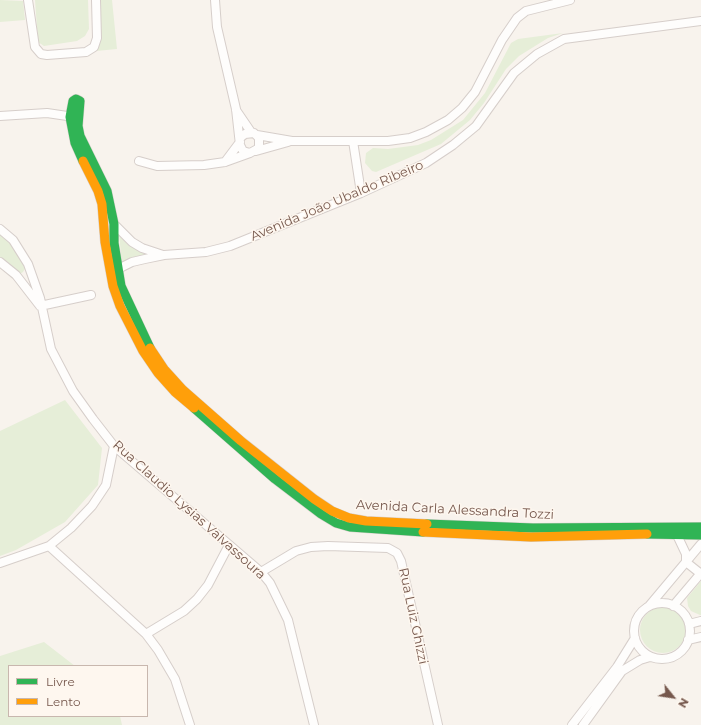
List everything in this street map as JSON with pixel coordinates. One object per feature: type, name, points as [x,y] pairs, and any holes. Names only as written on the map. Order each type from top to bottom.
[{"type":"street","points":[[28,0],[34,48],[41,54],[47,55],[86,52],[94,47],[97,38],[96,0]]},
{"type":"street","points":[[215,0],[221,49],[236,109],[240,140],[244,150],[253,152]]},
{"type":"street","points":[[225,162],[245,134],[254,134],[292,141],[388,141],[410,138],[426,132],[448,120],[462,108],[475,92],[502,40],[517,18],[526,10],[570,0]]},
{"type":"street","name":"Avenida João Ubaldo Ribeiro","points":[[118,269],[132,262],[164,255],[200,253],[230,246],[361,193],[426,163],[453,145],[476,126],[514,73],[537,54],[564,39],[699,20]]},
{"type":"street","points":[[236,109],[260,145],[253,152]]},
{"type":"street","points":[[0,116],[47,113],[74,117]]},
{"type":"street","name":"Avenida Carla Alessandra Tozzi","points":[[74,117],[80,136],[107,190],[114,224],[114,243],[121,286],[147,343],[164,369],[184,390],[241,440],[314,499],[332,511],[349,518],[366,521],[471,526],[533,528],[701,527]]},
{"type":"street","name":"Avenida Carla Alessandra Tozzi","points":[[74,117],[75,143],[93,180],[102,204],[105,242],[113,286],[120,306],[143,351],[158,373],[175,392],[275,479],[320,514],[336,523],[393,531],[531,537],[701,535]]},
{"type":"street","points":[[139,161],[171,166],[204,165],[225,162],[292,141]]},
{"type":"street","points":[[353,141],[361,193]]},
{"type":"street","name":"Avenida João Ubaldo Ribeiro","points":[[114,224],[132,242],[142,248],[164,255]]},
{"type":"street","name":"Rua Claudio Lysias Valvassoura","points":[[0,228],[13,240],[28,264],[40,298],[40,306],[51,349],[77,397],[114,446],[261,572],[270,583],[288,620],[314,725]]},
{"type":"street","name":"Rua Claudio Lysias Valvassoura","points":[[0,262],[16,275],[40,306]]},
{"type":"street","points":[[16,275],[23,274],[28,264]]},
{"type":"street","points":[[40,306],[91,295]]},
{"type":"street","points":[[0,563],[49,546],[71,528],[92,506],[106,485],[114,446]]},
{"type":"street","points":[[677,535],[686,554],[686,562]]},
{"type":"street","points":[[648,607],[657,604],[673,606],[681,611],[689,624],[688,640],[684,648],[677,654],[669,658],[659,659],[650,657],[640,649],[635,638],[634,629],[636,620],[641,613],[648,607],[701,544]]},
{"type":"street","points":[[146,634],[184,611],[197,599],[208,585],[229,545]]},
{"type":"street","points":[[49,546],[146,634],[175,678],[190,725]]},
{"type":"street","name":"Rua Luiz Ghizzi","points":[[261,572],[296,551],[311,548],[328,546],[388,548],[397,553],[401,561],[438,725]]},
{"type":"street","points":[[673,606],[701,574],[686,562]]},
{"type":"street","points":[[689,624],[701,621]]},
{"type":"street","points":[[688,640],[701,637]]},
{"type":"street","points":[[572,725],[617,667],[635,638]]},
{"type":"street","points":[[583,725],[622,671],[640,660],[650,657]]},
{"type":"green space","points":[[0,0],[23,1],[25,20],[0,22]]},
{"type":"green space","points":[[35,0],[88,0],[89,29],[85,36],[77,41],[44,46],[38,42]]},
{"type":"green space","points":[[101,0],[112,0],[117,49],[96,51],[101,23]]},
{"type":"green space","points":[[563,33],[548,38],[519,56],[506,69],[484,103],[470,120],[441,144],[376,172],[372,171],[365,163],[366,153],[373,148],[388,149],[418,145],[431,140],[463,120],[485,93],[511,43],[518,39]]},
{"type":"green space","points":[[0,233],[16,250],[26,267],[20,274],[0,258]]},
{"type":"green space","points":[[119,234],[146,253],[145,255],[134,257],[122,264]]},
{"type":"green space","points":[[65,400],[102,448],[98,485],[65,522],[16,550],[0,556],[0,431]]},
{"type":"green space","points":[[701,581],[700,615],[691,611],[688,606],[687,598]]},
{"type":"green space","points":[[663,607],[676,611],[682,617],[686,630],[682,643],[676,649],[663,653],[650,649],[644,643],[640,630],[644,617],[650,611]]},
{"type":"green space","points":[[44,642],[74,665],[8,665],[8,717],[120,717],[122,725],[0,725],[0,656]]},
{"type":"traffic: fast","points":[[83,161],[75,143],[70,117],[73,101],[76,99],[80,101],[78,126],[80,136],[107,191],[114,224],[114,243],[121,286],[150,348]]},
{"type":"traffic: fast","points":[[194,408],[275,479],[321,514],[336,523],[350,527],[423,532]]},
{"type":"traffic: fast","points":[[427,524],[533,528],[701,527]]},
{"type":"traffic: fast","points":[[647,534],[701,535]]},
{"type":"traffic: slow","points":[[83,161],[98,191],[102,204],[105,242],[113,286],[120,306],[143,351],[158,373],[175,392],[194,408]]},
{"type":"traffic: slow","points":[[150,348],[164,369],[183,390],[241,441],[314,499],[332,511],[349,518],[366,521],[427,524]]},
{"type":"traffic: slow","points":[[423,532],[531,537],[647,534]]}]
